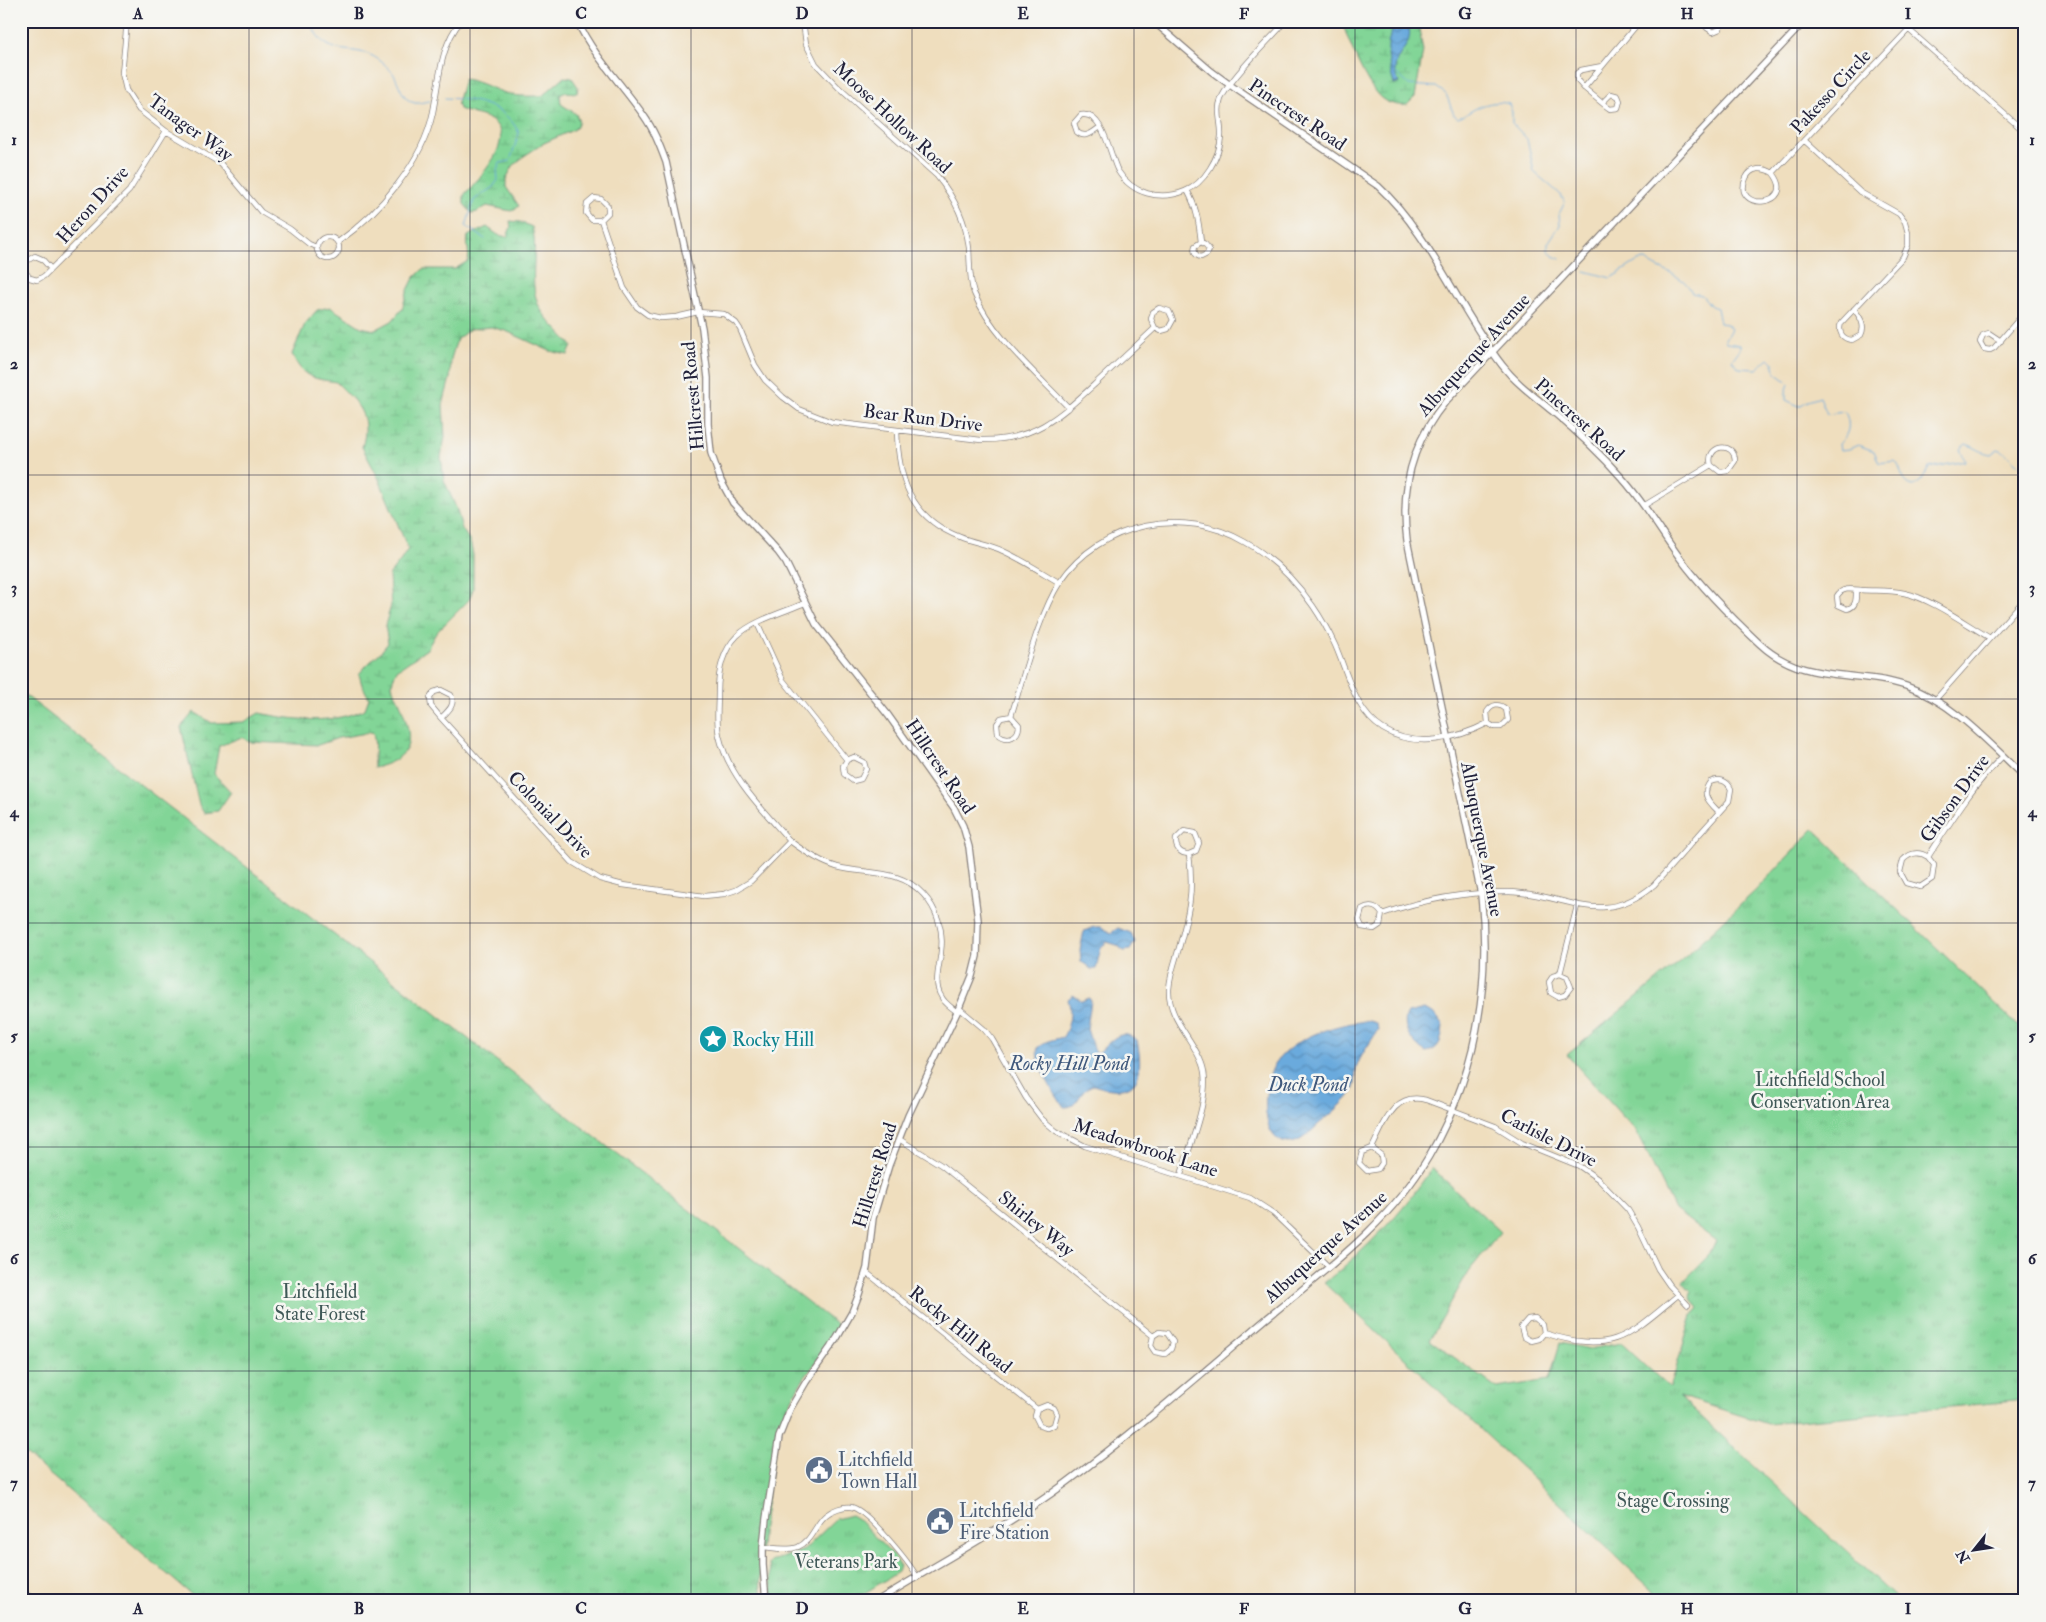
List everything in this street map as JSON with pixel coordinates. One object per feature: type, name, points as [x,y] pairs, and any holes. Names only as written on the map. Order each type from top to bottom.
[{"type":"street","name":"Tanager Way","points":[[127,21],[122,73],[126,90],[139,110],[166,131],[220,163],[261,212],[316,247]]},
{"type":"street","points":[[338,242],[358,227],[374,211],[420,151],[433,113],[445,53],[454,30],[461,21]]},
{"type":"street","name":"Hillcrest Road","points":[[577,21],[598,56],[644,116],[666,162],[698,312],[707,364],[708,424],[711,453],[726,493],[786,563],[804,603],[816,624],[927,767],[954,808],[963,826],[974,874],[979,938],[972,976],[958,1010],[915,1099],[899,1139],[873,1218],[866,1272],[859,1294],[848,1319],[802,1388],[783,1422],[773,1467],[763,1548],[766,1601]]},
{"type":"street","name":"Moose Hollow Road","points":[[803,21],[806,44],[816,64],[838,87],[936,176],[949,192],[959,210],[966,231],[970,278],[985,315],[1000,335],[1069,408]]},
{"type":"street","name":"Pinecrest Road","points":[[1153,21],[1211,72],[1386,193],[1410,221],[1492,350],[1522,387],[1594,448],[1620,475],[1645,504],[1686,566],[1762,646],[1792,666],[1810,671],[1894,683],[1909,687],[1934,700],[1974,730],[2025,777]]},
{"type":"street","points":[[1100,127],[1083,136],[1077,132],[1074,123],[1081,115],[1088,115],[1100,127],[1107,139],[1115,166],[1131,185],[1140,191],[1155,195],[1169,195],[1187,190],[1206,174],[1214,160],[1221,137],[1219,104],[1221,98],[1284,21]]},
{"type":"street","points":[[1584,88],[1640,21]]},
{"type":"street","points":[[1706,21],[1707,28],[1713,32],[1720,29],[1721,21]]},
{"type":"street","name":"Albuquerque Avenue","points":[[877,1601],[960,1552],[1064,1484],[1121,1441],[1329,1267],[1382,1219],[1401,1197],[1428,1157],[1452,1110],[1471,1055],[1484,986],[1485,932],[1481,894],[1407,540],[1404,516],[1406,489],[1411,464],[1427,427],[1446,401],[1492,350],[1805,21]]},
{"type":"street","points":[[1899,21],[2025,132]]},
{"type":"street","name":"Pakesso Circle","points":[[1773,173],[1908,30]]},
{"type":"street","points":[[1602,66],[1581,70],[1577,73],[1577,80],[1602,103]]},
{"type":"street","name":"Heron Drive","points":[[51,269],[42,259],[35,256],[25,262],[23,269],[26,276],[33,280],[41,278],[51,269],[129,191],[166,131]]},
{"type":"street","points":[[1804,140],[1860,192],[1899,214],[1907,227],[1908,245],[1903,257],[1854,309],[1844,320],[1840,327],[1844,338],[1852,340],[1859,338],[1864,328],[1854,309]]},
{"type":"street","points":[[1762,168],[1773,173],[1776,177],[1778,189],[1772,199],[1762,203],[1751,200],[1747,196],[1744,185],[1748,175],[1762,168]]},
{"type":"street","points":[[1187,190],[1197,210],[1201,242]]},
{"type":"street","points":[[594,198],[601,199],[608,206],[607,216],[601,220],[592,220],[586,213],[587,204],[594,198]]},
{"type":"street","name":"Bear Run Drive","points":[[601,220],[624,288],[636,307],[648,315],[661,318],[698,312],[718,312],[724,314],[736,323],[755,365],[776,392],[794,406],[813,416],[832,422],[972,440],[1001,440],[1019,437],[1037,430],[1069,408],[1155,328]]},
{"type":"street","points":[[324,237],[334,238],[338,242],[338,254],[332,258],[321,257],[316,247],[319,241],[324,237]]},
{"type":"street","name":"Bear Run Drive","points":[[1159,308],[1169,310],[1173,316],[1171,326],[1165,330],[1155,328],[1150,319],[1153,312],[1159,308]]},
{"type":"street","points":[[2001,341],[1989,333],[1983,335],[1980,342],[1984,349],[1990,350],[2001,341],[2025,312]]},
{"type":"street","points":[[897,430],[899,462],[904,483],[915,502],[928,517],[952,534],[1002,550],[1060,583]]},
{"type":"street","points":[[1718,447],[1727,447],[1733,453],[1735,461],[1728,471],[1716,471],[1711,465],[1712,452],[1718,447]]},
{"type":"street","points":[[1645,504],[1711,465]]},
{"type":"street","points":[[1011,716],[1044,616],[1060,583],[1078,561],[1110,537],[1153,524],[1182,523],[1224,532],[1244,541],[1274,562],[1305,595],[1330,636],[1362,707],[1375,723],[1384,729],[1404,738],[1427,740],[1448,737],[1488,723]]},
{"type":"street","points":[[1934,700],[2024,600],[2021,592],[2025,586]]},
{"type":"street","points":[[1856,590],[1856,601],[1853,607],[1844,609],[1838,605],[1836,599],[1838,593],[1844,590],[1856,590],[1895,592],[1913,596],[1990,638]]},
{"type":"street","name":"Meadowbrook Lane","points":[[804,603],[757,623],[737,636],[729,646],[724,657],[718,683],[719,734],[726,756],[736,775],[790,841],[812,856],[829,864],[848,869],[894,875],[920,891],[932,907],[940,925],[942,946],[938,976],[939,993],[944,1000],[984,1028],[1026,1098],[1048,1126],[1065,1137],[1085,1146],[1233,1191],[1261,1205],[1273,1213],[1329,1267]]},
{"type":"street","points":[[757,623],[783,680],[847,760]]},
{"type":"street","name":"Colonial Drive","points":[[441,718],[450,709],[453,702],[451,695],[441,690],[434,692],[430,702],[441,718],[572,862],[600,879],[623,885],[704,896],[724,894],[736,890],[751,881],[790,841]]},
{"type":"street","points":[[1496,705],[1506,709],[1509,716],[1504,726],[1497,728],[1488,723],[1486,716],[1489,708],[1496,705]]},
{"type":"street","points":[[1011,716],[1017,721],[1019,728],[1016,735],[1004,738],[998,734],[996,724],[1001,718],[1011,716]]},
{"type":"street","name":"Gibson Drive","points":[[1928,857],[1961,806],[1989,770],[2003,756]]},
{"type":"street","points":[[854,757],[864,762],[866,769],[861,779],[849,780],[844,774],[843,766],[847,760],[854,757]]},
{"type":"street","points":[[1382,914],[1407,905],[1481,894],[1527,893],[1577,906],[1609,907],[1634,899],[1654,885],[1720,812],[1729,801],[1732,793],[1727,782],[1719,780],[1710,782],[1706,795],[1710,803],[1720,812]]},
{"type":"street","points":[[1184,831],[1195,833],[1199,840],[1198,847],[1190,854],[1182,853],[1176,843],[1178,836],[1184,831]]},
{"type":"street","points":[[1181,1175],[1203,1102],[1205,1088],[1203,1065],[1177,1020],[1170,999],[1170,979],[1192,898],[1190,854]]},
{"type":"street","name":"Gibson Drive","points":[[1913,854],[1921,854],[1928,857],[1934,865],[1932,880],[1920,887],[1906,883],[1900,872],[1903,860],[1913,854]]},
{"type":"street","points":[[1369,906],[1377,908],[1382,914],[1380,925],[1374,929],[1362,927],[1359,920],[1360,912],[1369,906]]},
{"type":"street","points":[[1560,974],[1577,906]]},
{"type":"street","points":[[1560,974],[1569,980],[1571,987],[1565,996],[1558,997],[1551,993],[1549,982],[1553,976],[1560,974]]},
{"type":"street","name":"Carlisle Drive","points":[[1372,1148],[1391,1110],[1400,1102],[1411,1098],[1420,1098],[1495,1126],[1522,1143],[1579,1166],[1602,1182],[1628,1210],[1658,1269],[1688,1305]]},
{"type":"street","name":"Shirley Way","points":[[899,1139],[941,1165],[1153,1336]]},
{"type":"street","points":[[1372,1148],[1381,1155],[1382,1162],[1378,1169],[1367,1171],[1360,1166],[1358,1159],[1365,1149],[1372,1148]]},
{"type":"street","name":"Rocky Hill Road","points":[[866,1272],[1037,1409]]},
{"type":"street","points":[[1544,1333],[1580,1343],[1609,1341],[1638,1328],[1678,1295]]},
{"type":"street","points":[[1535,1318],[1543,1325],[1544,1333],[1539,1339],[1531,1341],[1524,1337],[1521,1327],[1525,1321],[1535,1318]]},
{"type":"street","name":"Shirley Way","points":[[1160,1332],[1167,1333],[1172,1338],[1171,1349],[1166,1354],[1155,1352],[1151,1346],[1153,1336],[1160,1332]]},
{"type":"street","name":"Rocky Hill Road","points":[[1047,1405],[1054,1408],[1057,1414],[1056,1422],[1050,1427],[1040,1426],[1035,1416],[1037,1409],[1047,1405]]},
{"type":"street","points":[[763,1548],[792,1549],[800,1546],[808,1539],[825,1516],[838,1509],[851,1506],[861,1511],[870,1520],[908,1561],[917,1577]]},
{"type":"street","points":[[21,1592],[38,1601]]},
{"type":"green space","points":[[1342,21],[1416,21],[1423,51],[1415,97],[1407,105],[1390,103],[1381,98],[1376,92],[1358,62]]},
{"type":"green space","points":[[564,77],[572,78],[578,87],[577,93],[566,92],[560,95],[561,104],[576,114],[579,122],[575,129],[544,143],[513,166],[506,179],[506,187],[519,206],[511,211],[487,206],[472,213],[464,204],[464,195],[494,158],[501,136],[498,127],[489,119],[459,109],[457,103],[464,79],[513,95],[542,96]]},
{"type":"green space","points":[[510,221],[520,222],[532,227],[534,236],[534,285],[538,304],[549,321],[572,346],[568,355],[550,351],[506,331],[491,327],[470,329],[457,339],[451,359],[450,378],[443,405],[445,437],[441,457],[444,480],[457,510],[462,529],[470,541],[473,555],[473,589],[469,600],[436,633],[427,649],[397,670],[392,681],[394,692],[400,703],[407,727],[408,745],[398,758],[388,764],[374,768],[375,744],[372,732],[338,738],[318,745],[249,742],[242,737],[219,746],[214,774],[231,792],[218,811],[204,813],[199,805],[181,727],[194,712],[212,723],[244,722],[259,713],[286,718],[326,719],[352,714],[365,709],[369,698],[359,674],[388,643],[385,625],[391,606],[389,575],[408,549],[379,479],[362,447],[365,426],[361,410],[336,382],[314,378],[304,372],[292,354],[305,324],[317,310],[330,307],[361,327],[375,330],[392,321],[402,309],[414,278],[423,269],[455,269],[468,261],[468,236],[487,227],[498,235],[507,237],[511,227]]},
{"type":"green space","name":"Litchfield State Forest","points":[[21,692],[840,1327],[795,1393],[784,1415],[773,1460],[763,1528],[760,1557],[762,1601],[199,1601],[21,1450]]},
{"type":"green space","name":"Litchfield School Conservation Area","points":[[1814,829],[2025,1033],[2025,1400],[1768,1424],[1679,1396],[1899,1601],[1664,1601],[1324,1283],[1369,1244],[1396,1215],[1432,1168],[1501,1232],[1468,1272],[1430,1340],[1497,1388],[1549,1380],[1560,1343],[1590,1349],[1621,1343],[1670,1388],[1692,1316],[1699,1308],[1690,1298],[1691,1291],[1683,1282],[1710,1254],[1716,1241],[1675,1210],[1636,1131],[1567,1055],[1685,957],[1755,891]]},
{"type":"green space","name":"Veterans Park","points":[[851,1515],[858,1519],[896,1559],[900,1566],[898,1572],[852,1601],[773,1601],[769,1565],[772,1561],[804,1550],[836,1519]]},
{"type":"water","points":[[1394,21],[1407,21],[1409,36],[1408,42],[1396,64],[1395,73],[1399,83],[1394,84],[1388,46],[1390,35],[1395,26]]},
{"type":"water","points":[[1094,927],[1101,927],[1111,933],[1118,928],[1131,933],[1135,942],[1130,950],[1124,951],[1117,945],[1107,942],[1101,947],[1096,969],[1091,969],[1081,961],[1080,950],[1084,931]]},
{"type":"water","name":"Rocky Hill Pond","points":[[1073,995],[1082,1001],[1089,998],[1091,1001],[1087,1029],[1094,1051],[1098,1053],[1120,1035],[1131,1036],[1137,1040],[1140,1066],[1134,1083],[1128,1087],[1119,1089],[1093,1085],[1084,1091],[1073,1105],[1064,1107],[1046,1078],[1037,1054],[1038,1047],[1048,1041],[1063,1037],[1070,1018],[1068,999]]},
{"type":"water","points":[[1424,1009],[1433,1013],[1443,1026],[1439,1043],[1434,1049],[1426,1052],[1409,1035],[1405,1024],[1408,1013]]},
{"type":"water","name":"Duck Pond","points":[[1369,1021],[1376,1023],[1378,1029],[1358,1064],[1355,1086],[1352,1092],[1334,1112],[1301,1139],[1292,1143],[1278,1140],[1271,1132],[1267,1121],[1266,1108],[1268,1081],[1277,1061],[1295,1044],[1319,1032],[1357,1022]]},
{"type":"waterway","points":[[310,21],[324,43],[341,50],[370,55],[383,63],[393,73],[404,95],[411,102],[430,101]]},
{"type":"waterway","points":[[1395,72],[1409,85],[1436,87],[1446,94],[1454,115],[1458,118],[1486,104],[1500,102],[1509,104],[1512,112],[1512,123],[1527,139],[1534,172],[1560,194],[1565,202],[1559,214],[1560,225],[1548,243],[1548,250],[1553,256],[1560,259]]},
{"type":"waterway","points":[[445,98],[467,100],[488,105],[506,116],[519,133],[510,161],[500,163],[497,170],[498,180],[493,187],[474,200],[466,226],[485,239]]},
{"type":"waterway","points":[[1585,271],[1611,278],[1638,261],[1646,260],[1678,277],[1684,281],[1692,293],[1702,295],[1711,306],[1717,308],[1720,323],[1727,324],[1731,329],[1725,339],[1726,343],[1740,345],[1740,349],[1732,360],[1739,368],[1757,369],[1769,358],[1773,362],[1774,370],[1789,384],[1786,400],[1799,406],[1820,397],[1827,414],[1845,412],[1848,429],[1845,437],[1839,444],[1840,450],[1858,445],[1874,451],[1879,463],[1895,461],[1904,480],[1909,485],[1914,486],[1921,481],[1929,468],[1965,461],[1960,449],[1966,444],[1991,454],[1998,449],[2017,464],[2025,466]]},
{"type":"waterway","points":[[2025,494],[2023,495],[2025,497]]},
{"type":"place","name":"Rocky Hill","points":[[713,1039]]},
{"type":"place","name":"Litchfield Town Hall","points":[[819,1470]]},
{"type":"place","name":"Litchfield Fire Station","points":[[940,1521]]},
{"type":"park label","name":"Stage Crossing","points":[[1673,1500]]}]
